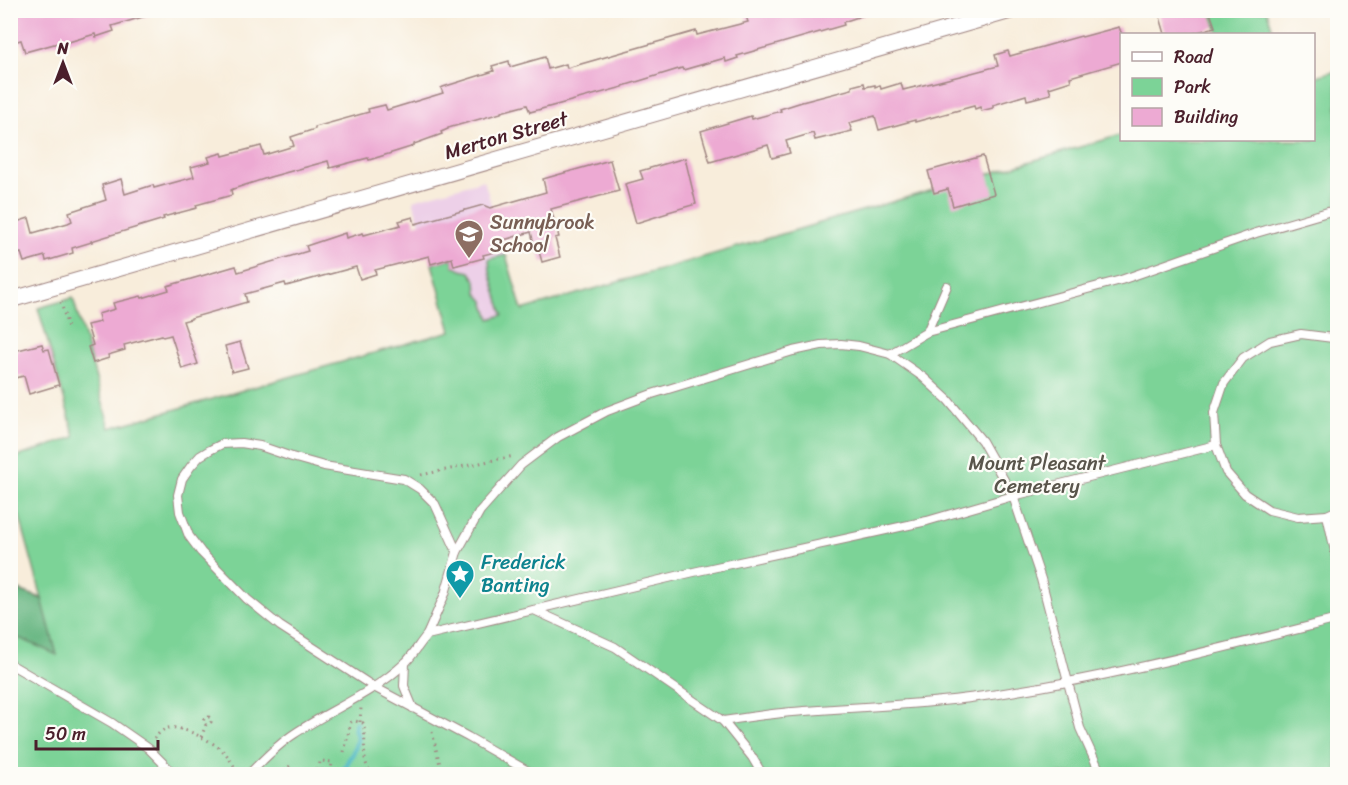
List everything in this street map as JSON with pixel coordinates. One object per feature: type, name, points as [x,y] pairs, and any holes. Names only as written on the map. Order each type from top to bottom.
[{"type":"street","name":"Merton Street","points":[[10,300],[1014,10]]},
{"type":"lane","points":[[890,354],[927,332],[1121,280],[1256,233],[1338,209]]},
{"type":"lane","points":[[927,332],[947,286]]},
{"type":"lane","points":[[1338,341],[1333,338],[1301,334],[1270,341],[1243,358],[1224,383],[1214,414],[1216,445],[1226,472],[1245,494],[1269,510],[1298,517],[1327,514],[1338,510]]},
{"type":"lane","points":[[249,774],[292,735],[374,687],[405,663],[427,635],[445,594],[457,552],[480,511],[521,465],[540,450],[558,437],[607,411],[652,394],[793,351],[821,345],[841,344],[890,354],[923,377],[948,400],[982,441],[1013,496],[1041,579],[1080,728],[1101,774]]},
{"type":"lane","points":[[457,552],[435,504],[420,489],[404,478],[324,465],[260,446],[241,443],[222,444],[200,456],[182,479],[178,495],[180,512],[189,536],[201,552],[247,599],[280,626],[374,687],[429,715],[533,774]]},
{"type":"lane","points":[[427,635],[927,520],[1216,445]]},
{"type":"lane","points":[[1327,514],[1338,564]]},
{"type":"lane","points":[[533,610],[615,647],[723,721],[752,757],[762,774]]},
{"type":"lane","points":[[723,721],[782,713],[975,698],[1120,672],[1338,620]]},
{"type":"lane","points":[[405,663],[404,686],[413,708]]},
{"type":"lane","points":[[10,664],[112,723],[148,748],[174,774]]},
{"type":"path","points":[[60,300],[68,328]]},
{"type":"path","points":[[404,478],[540,450]]},
{"type":"path","points":[[429,715],[440,774]]},
{"type":"path","points":[[344,752],[351,722],[363,723],[366,735],[364,759],[367,769],[372,774]]},
{"type":"path","points":[[201,737],[206,725]]},
{"type":"path","points":[[148,748],[158,734],[168,728],[184,729],[208,740],[224,751],[240,774]]},
{"type":"path","points":[[319,770],[320,761],[332,762],[331,771]]},
{"type":"path","points":[[282,773],[290,766],[297,774],[319,770],[338,774]]},
{"type":"shaded area","name":"Sunnybrook School","points":[[484,180],[522,310],[451,331],[413,200]]},
{"type":"green space","points":[[1211,11],[1267,11],[1274,33],[1219,33]]},
{"type":"green space","name":"Mount Pleasant Cemetery","points":[[1337,70],[1337,774],[11,774],[10,587],[42,598],[11,485],[11,459],[75,437],[38,308],[73,298],[110,428],[451,331],[432,264],[452,258],[454,266],[470,272],[476,281],[477,293],[484,301],[490,319],[503,315],[490,272],[489,259],[506,255],[522,310],[1120,135],[1120,141],[1315,141],[1315,77]]},
{"type":"green space","points":[[11,587],[42,599],[57,655],[11,636]]},
{"type":"building","points":[[10,10],[152,10],[153,14],[112,26],[114,31],[96,37],[95,34],[25,52],[21,40],[10,43]]},
{"type":"building","points":[[744,10],[869,10],[870,13],[843,22],[844,25],[737,56],[738,58],[726,62],[725,58],[683,70],[682,68],[623,87],[530,112],[527,105],[501,112],[448,128],[441,132],[442,134],[414,144],[414,146],[369,160],[368,158],[330,168],[328,161],[270,177],[233,189],[231,190],[232,195],[91,241],[72,248],[73,253],[46,261],[45,256],[24,262],[21,253],[10,256],[10,224],[29,218],[33,233],[68,223],[72,221],[69,212],[106,200],[102,185],[121,179],[125,194],[153,185],[154,188],[194,177],[191,167],[210,162],[208,157],[222,153],[223,156],[261,146],[264,155],[294,146],[291,137],[315,129],[315,127],[369,112],[368,109],[385,105],[387,110],[443,93],[441,88],[443,87],[494,71],[492,66],[509,61],[510,67],[545,57],[548,69],[566,64],[567,68],[696,31],[697,35],[748,22]]},
{"type":"building","points":[[1158,10],[1209,10],[1215,27],[1194,33],[1165,33]]},
{"type":"building","points":[[1119,27],[1121,33],[1120,63],[1070,77],[1071,81],[1049,88],[1051,94],[1027,100],[1026,95],[981,111],[980,107],[975,109],[974,106],[879,130],[875,116],[849,123],[852,131],[815,140],[813,133],[786,141],[790,153],[772,158],[768,145],[710,162],[701,131],[751,116],[752,119],[781,111],[780,109],[852,89],[852,86],[864,83],[865,87],[880,85],[881,89],[901,83],[903,90],[960,76],[998,66],[995,55],[1008,51],[1010,56]]},
{"type":"building","points":[[983,156],[994,194],[953,206],[948,189],[934,193],[928,171]]},
{"type":"building","points":[[685,158],[696,204],[636,223],[625,184],[643,179],[640,171]]},
{"type":"building","points":[[610,160],[619,191],[551,209],[559,237],[555,238],[560,257],[542,262],[531,232],[497,242],[499,251],[483,255],[484,258],[454,266],[452,258],[431,264],[429,256],[375,270],[376,274],[360,279],[356,267],[286,286],[285,283],[245,294],[247,302],[183,321],[198,364],[182,369],[171,335],[163,337],[162,335],[124,345],[125,350],[93,363],[88,347],[93,345],[87,325],[100,322],[98,314],[115,309],[113,303],[169,290],[167,286],[236,266],[238,272],[308,251],[306,246],[345,233],[346,238],[363,233],[364,235],[401,225],[399,221],[413,217],[415,224],[483,205],[490,208],[546,192],[543,179]]},
{"type":"building","points":[[240,342],[248,368],[232,372],[225,346]]},
{"type":"building","points":[[42,344],[44,350],[49,349],[59,385],[29,394],[24,376],[10,379],[10,352]]},
{"type":"waterway","points":[[341,774],[354,751],[358,738],[355,730],[356,723]]},
{"type":"place","name":"Sunnybrook School","points":[[469,260]]},
{"type":"place","name":"Frederick Banting","points":[[460,600]]}]
